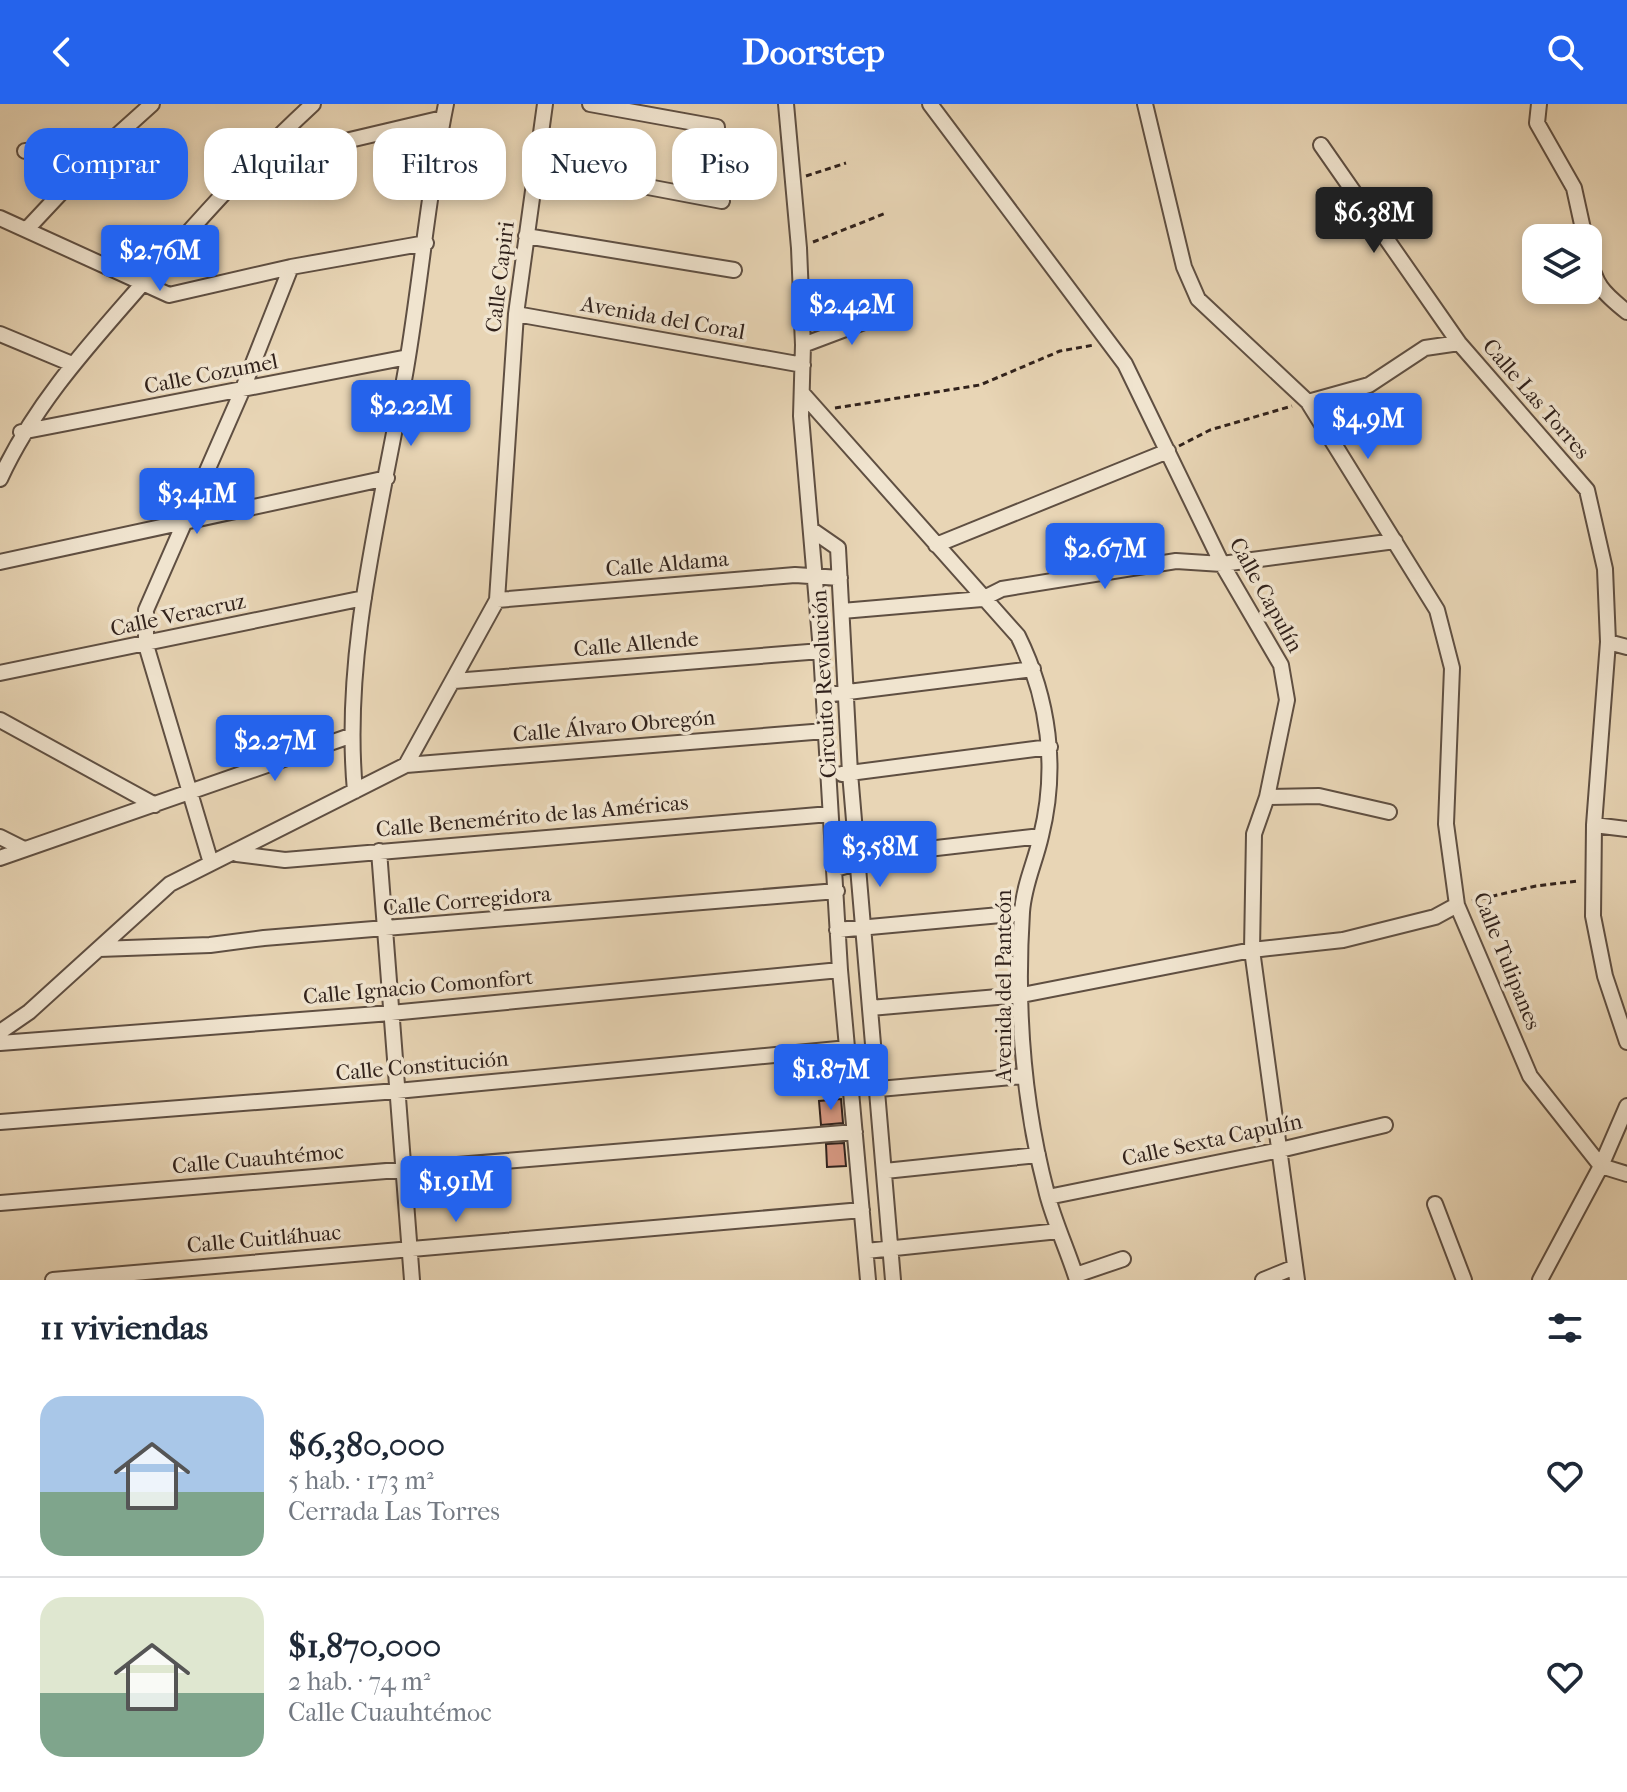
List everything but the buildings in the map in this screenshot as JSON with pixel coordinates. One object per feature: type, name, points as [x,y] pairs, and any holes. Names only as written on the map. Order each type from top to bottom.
[{"type":"street","points":[[125,128],[152,104]]},
{"type":"street","points":[[287,128],[313,104]]},
{"type":"street","name":"Calle Capiri","points":[[542,128],[545,104]]},
{"type":"street","points":[[590,104],[717,127]]},
{"type":"street","name":"Circuito Revolución","points":[[786,104],[795,180],[803,345],[802,393],[837,891],[837,930],[868,1280]]},
{"type":"street","name":"Calle Capulín","points":[[930,104],[1125,364],[1222,564],[1281,665],[1287,684],[1287,700],[1267,797],[1254,834],[1252,950],[1296,1274]]},
{"type":"street","points":[[842,611],[982,599],[1002,589],[1062,577],[1176,561],[1222,564],[1395,541],[1308,402],[1198,299],[1184,267],[1145,104]]},
{"type":"street","points":[[1539,104],[1537,123],[1574,188],[1582,224]]},
{"type":"street","points":[[355,791],[350,736],[364,598],[408,357],[444,111],[357,135]]},
{"type":"street","points":[[1321,145],[1459,343]]},
{"type":"street","points":[[656,189],[722,201]]},
{"type":"street","points":[[27,229],[54,200]]},
{"type":"street","points":[[0,479],[21,432],[72,364],[216,200]]},
{"type":"street","name":"Calle Capiri","points":[[497,600],[516,314],[532,200]]},
{"type":"street","points":[[0,218],[169,295],[291,267],[426,243]]},
{"type":"street","points":[[526,236],[734,270]]},
{"type":"street","points":[[211,863],[146,645],[146,610],[242,391],[291,267]]},
{"type":"street","points":[[1602,291],[1627,312]]},
{"type":"street","points":[[803,345],[888,313]]},
{"type":"street","name":"Avenida del Coral","points":[[516,314],[803,365]]},
{"type":"street","points":[[0,334],[72,364]]},
{"type":"street","name":"Calle Las Torres","points":[[1308,402],[1369,385],[1425,348],[1459,343],[1587,490],[1605,569],[1608,642],[1594,825],[1593,916],[1602,961],[1627,1042]]},
{"type":"street","name":"Calle Cozumel","points":[[21,432],[408,357]]},
{"type":"street","name":"Avenida del Panteón","points":[[802,393],[1018,636],[1033,669],[1046,716],[1050,747],[1041,836],[1025,881],[1022,913],[1024,1076],[1048,1197],[1076,1277]]},
{"type":"street","points":[[936,545],[1168,451]]},
{"type":"street","points":[[0,562],[186,519],[387,478]]},
{"type":"street","name":"Circuito Revolución","points":[[812,530],[838,548],[850,773],[860,862],[893,1280]]},
{"type":"street","name":"Calle Tulipanes","points":[[1395,541],[1437,610],[1452,668],[1446,824],[1457,905],[1530,1076],[1601,1166]]},
{"type":"street","name":"Calle Aldama","points":[[497,600],[795,575],[840,578]]},
{"type":"street","name":"Calle Veracruz","points":[[0,673],[364,598]]},
{"type":"street","points":[[0,1032],[29,1012],[170,884],[211,863],[237,854],[406,765],[497,600]]},
{"type":"street","points":[[1608,642],[1627,647]]},
{"type":"street","name":"Calle Allende","points":[[454,681],[821,651]]},
{"type":"street","points":[[824,695],[1033,669]]},
{"type":"street","points":[[0,720],[155,805]]},
{"type":"street","name":"Calle Álvaro Obregón","points":[[406,765],[825,731]]},
{"type":"street","points":[[0,858],[350,736]]},
{"type":"street","points":[[829,775],[1050,747]]},
{"type":"street","points":[[1267,797],[1319,796],[1389,812]]},
{"type":"street","name":"Calle Benemérito de las Américas","points":[[237,854],[285,860],[830,814]]},
{"type":"street","points":[[1594,825],[1627,829]]},
{"type":"street","points":[[835,869],[893,853],[1041,836]]},
{"type":"street","points":[[0,837],[24,849]]},
{"type":"street","points":[[379,851],[412,1280]]},
{"type":"street","name":"Calle Corregidora","points":[[99,949],[210,945],[837,891]]},
{"type":"street","points":[[870,1008],[1022,995],[1252,950],[1343,940],[1435,917],[1457,905]]},
{"type":"street","points":[[837,930],[1022,913]]},
{"type":"street","name":"Calle Ignacio Comonfort","points":[[0,1043],[391,1013],[840,970]]},
{"type":"street","name":"Calle Constitución","points":[[0,1122],[397,1091],[848,1048]]},
{"type":"street","points":[[879,1089],[1024,1076]]},
{"type":"street","points":[[1540,1280],[1601,1166],[1627,1106]]},
{"type":"street","name":"Calle Sexta Capulín","points":[[1048,1197],[1280,1150],[1385,1125]]},
{"type":"street","name":"Calle Cuauhtémoc","points":[[0,1203],[855,1132]]},
{"type":"street","points":[[885,1171],[1038,1155]]},
{"type":"street","points":[[1601,1166],[1627,1174]]},
{"type":"street","points":[[1435,1204],[1464,1280]]},
{"type":"street","name":"Calle Cuitláhuac","points":[[53,1280],[862,1210]]},
{"type":"street","points":[[866,1251],[1059,1231]]},
{"type":"street","points":[[1076,1277],[1123,1259]]},
{"type":"street","points":[[1263,1280],[1296,1274]]},
{"type":"path","points":[[795,180],[846,163]]},
{"type":"path","points":[[799,248],[886,213]]},
{"type":"path","points":[[819,411],[980,385],[1060,351],[1110,343]]},
{"type":"path","points":[[1168,451],[1210,430],[1308,402]]},
{"type":"path","points":[[1457,905],[1536,886],[1593,879]]}]
